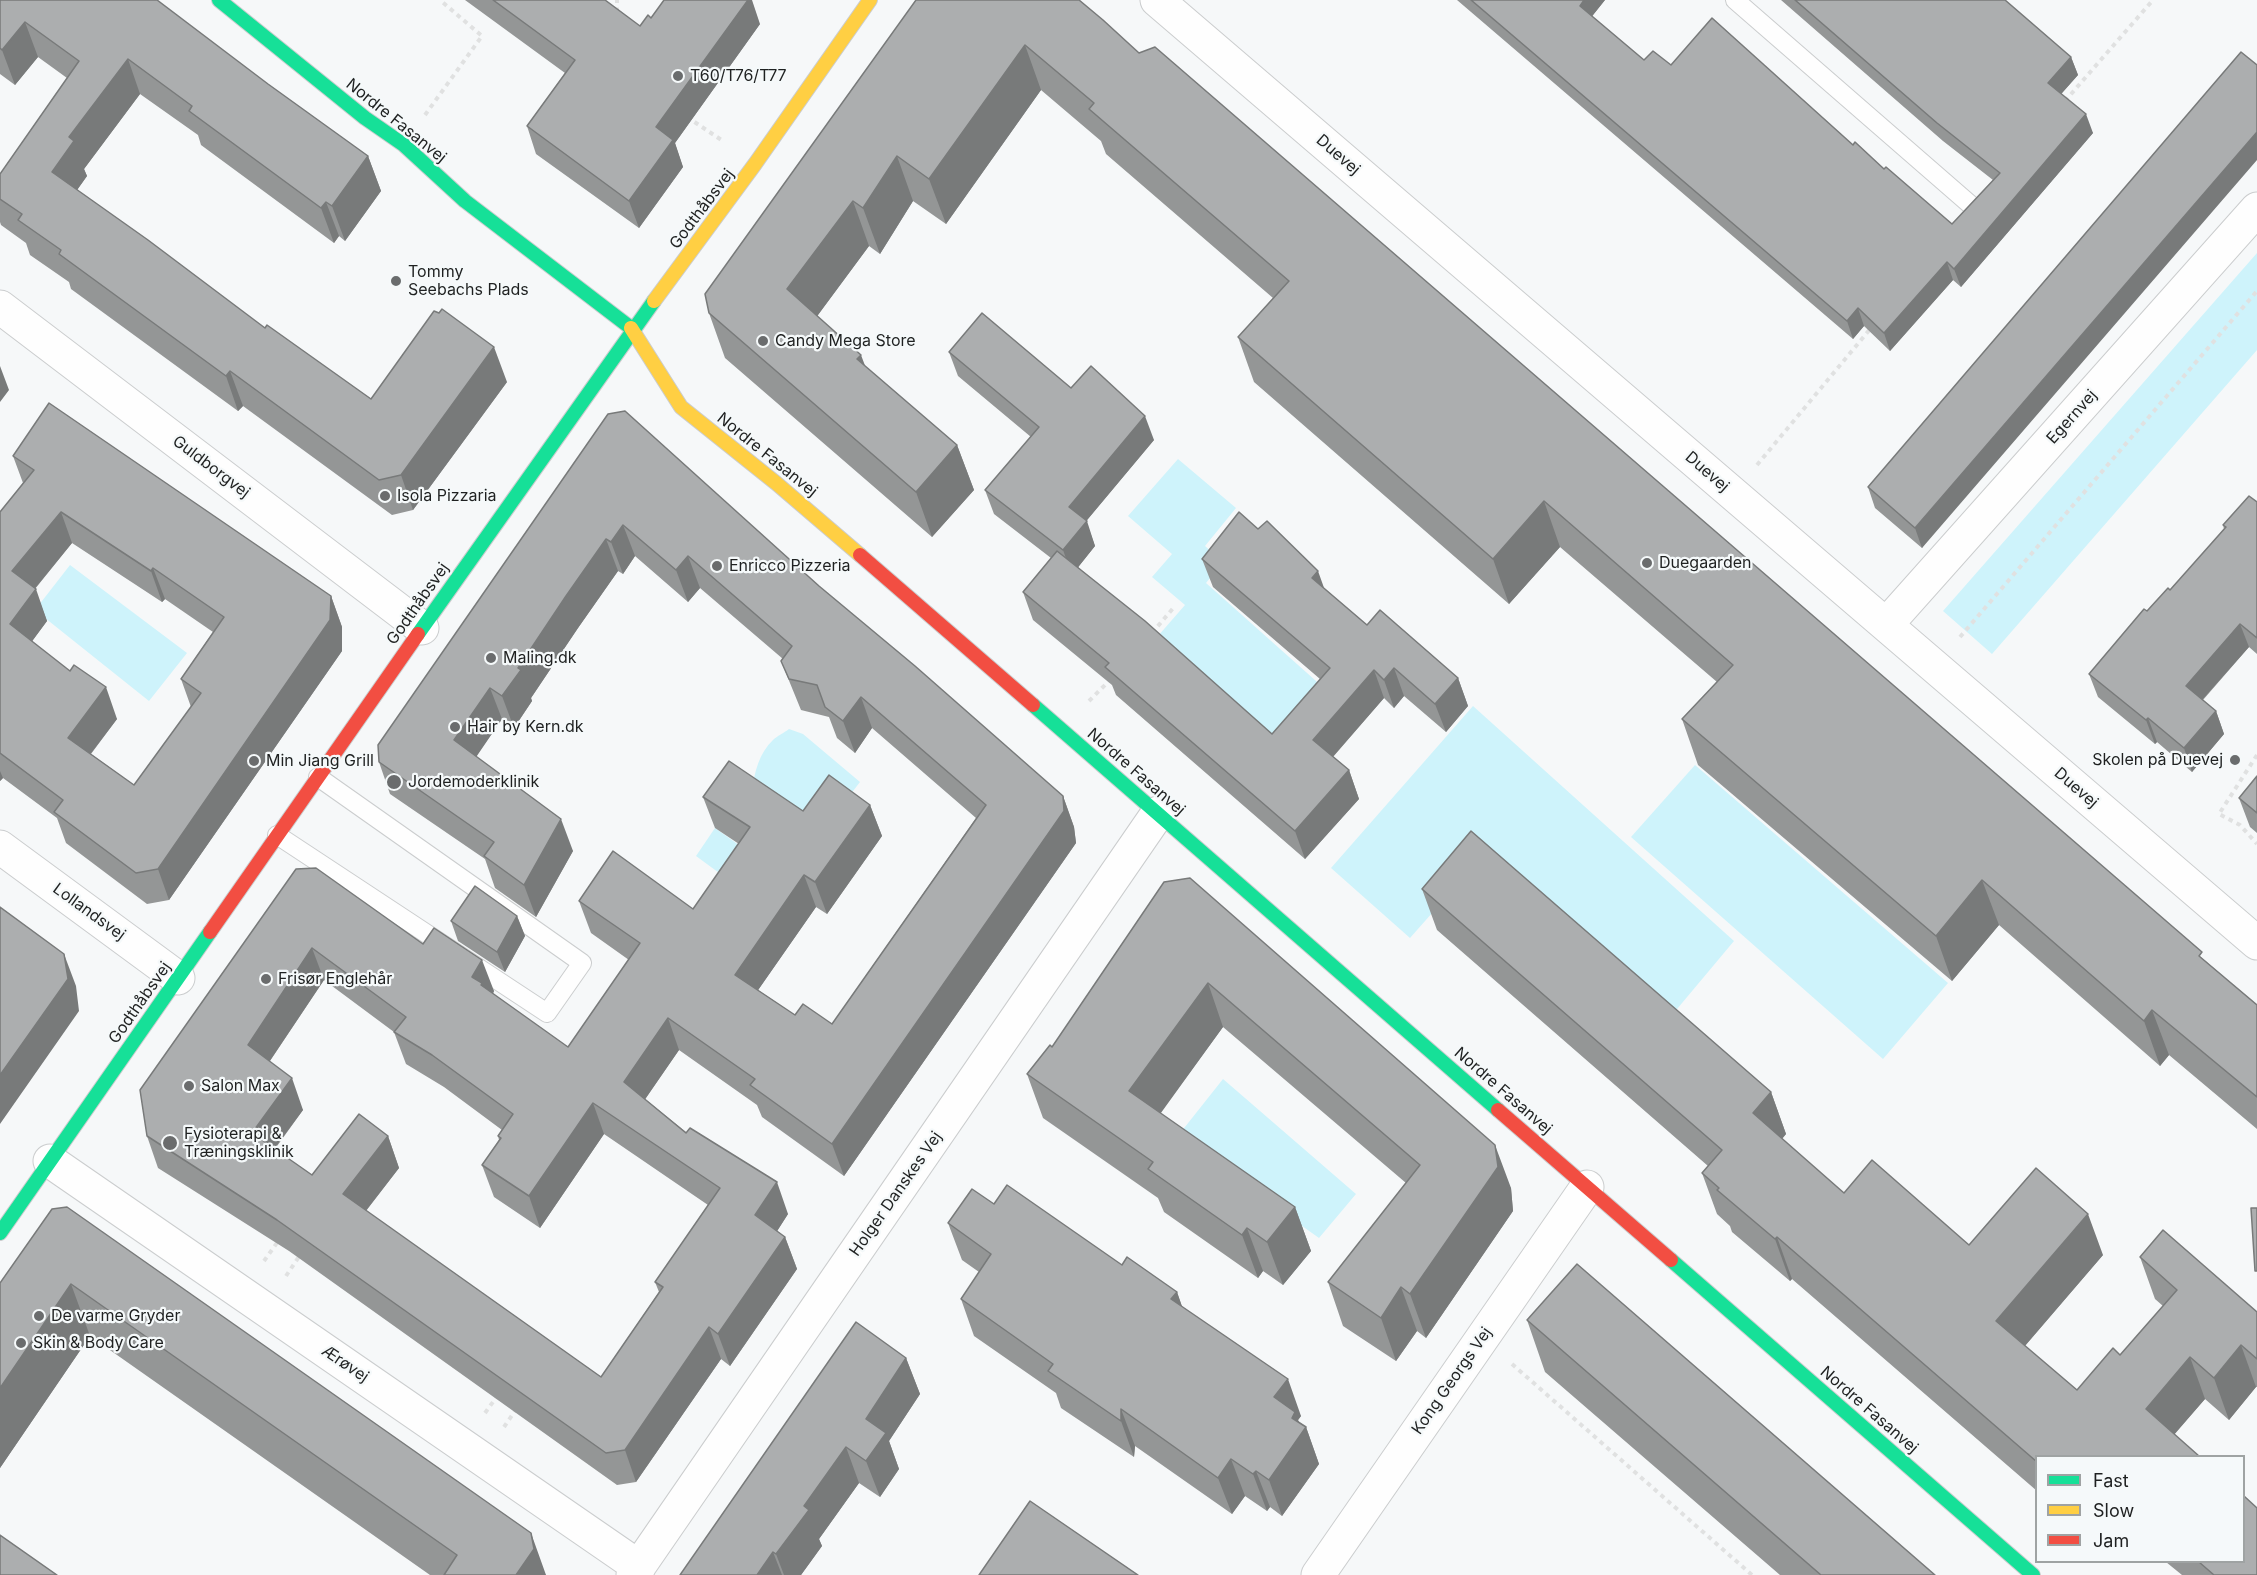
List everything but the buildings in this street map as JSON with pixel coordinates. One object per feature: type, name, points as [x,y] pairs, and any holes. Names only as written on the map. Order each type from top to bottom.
[{"type":"street","name":"Nordre Fasanvej","points":[[219,0],[365,118],[404,145],[465,201],[633,329],[684,410],[776,483],[1062,729],[2033,1575]]},
{"type":"street","name":"Godthåbsvej","points":[[0,1233],[422,628],[633,329],[755,164],[870,0]]},
{"type":"street","name":"Duevej","points":[[1157,0],[2257,943]]},
{"type":"street","name":"Egernvej","points":[[1886,625],[2257,209]]},
{"type":"street","name":"Guldborgvej","points":[[0,307],[422,628]]},
{"type":"street","name":"Holger Danskes Vej","points":[[636,1571],[1158,813]]},
{"type":"street","name":"Lollandsvej","points":[[0,847],[178,978]]},
{"type":"street","name":"Ærøvej","points":[[50,1161],[473,1452],[636,1571]]},
{"type":"street","name":"Kong Georgs Vej","points":[[1318,1575],[1587,1187]]},
{"type":"lane","points":[[1735,0],[1973,207]]},
{"type":"lane","points":[[277,835],[547,1013],[582,963],[318,777]]},
{"type":"path","points":[[404,145],[482,36],[440,0]]},
{"type":"path","points":[[617,0],[617,23]]},
{"type":"path","points":[[2059,108],[2153,0]]},
{"type":"path","points":[[685,115],[755,164]]},
{"type":"path","points":[[1935,667],[2257,291]]},
{"type":"path","points":[[1733,494],[1876,323]]},
{"type":"path","points":[[1146,639],[1175,606]]},
{"type":"path","points":[[1062,729],[1117,672]]},
{"type":"path","points":[[2257,755],[2219,814],[2240,825],[2257,844]]},
{"type":"path","points":[[253,1300],[284,1235]]},
{"type":"path","points":[[253,1300],[305,1249]]},
{"type":"path","points":[[1482,1338],[1752,1575]]},
{"type":"path","points":[[473,1452],[503,1388]]},
{"type":"path","points":[[473,1452],[521,1401]]},
{"type":"shaded area","points":[[2257,253],[2257,350],[1992,654],[1943,611]]},
{"type":"shaded area","points":[[1178,459],[1236,508],[1205,546],[1223,562],[1206,583],[1325,689],[1273,748],[1151,644],[1185,605],[1152,577],[1172,554],[1128,516]]},
{"type":"shaded area","points":[[70,565],[187,653],[149,701],[35,610]]},
{"type":"shaded area","points":[[1473,706],[1734,941],[1672,1015],[1486,852],[1410,938],[1331,868]]},
{"type":"shaded area","points":[[789,729],[803,734],[860,782],[756,900],[696,856],[715,828],[750,853],[752,793],[758,763],[773,740]]},
{"type":"shaded area","points":[[1695,765],[1948,983],[1883,1059],[1631,837]]},
{"type":"shaded area","points":[[1223,1079],[1356,1194],[1319,1238],[1177,1137]]},
{"type":"traffic: fast","points":[[219,0],[365,118],[404,145],[465,201],[631,328]]},
{"type":"traffic: fast","points":[[418,634],[654,301]]},
{"type":"traffic: fast","points":[[1033,705],[1498,1110]]},
{"type":"traffic: fast","points":[[0,1233],[210,932]]},
{"type":"traffic: fast","points":[[1671,1260],[2033,1575]]},
{"type":"traffic: slow","points":[[654,301],[755,164],[870,0]]},
{"type":"traffic: slow","points":[[631,328],[681,407],[776,483],[860,555]]},
{"type":"traffic: jam","points":[[860,555],[1033,705]]},
{"type":"traffic: jam","points":[[210,932],[418,634]]},
{"type":"traffic: jam","points":[[1498,1110],[1671,1260]]},
{"type":"place","name":"T60/T76/T77","points":[[678,76]]},
{"type":"place","name":"Tommy Seebachs Plads","points":[[396,281]]},
{"type":"place","name":"Candy Mega Store","points":[[763,341]]},
{"type":"place","name":"Isola Pizzaria","points":[[385,496]]},
{"type":"place","name":"Duegaarden","points":[[1647,563]]},
{"type":"place","name":"Enricco Pizzeria","points":[[717,566]]},
{"type":"place","name":"Maling.dk","points":[[491,658]]},
{"type":"place","name":"Hair by Kern.dk","points":[[455,727]]},
{"type":"place","name":"Skolen på Duevej","points":[[2235,760]]},
{"type":"place","name":"Min Jiang Grill","points":[[254,761]]},
{"type":"place","name":"Jordemoderklinik","points":[[394,782]]},
{"type":"place","name":"Frisør Englehår","points":[[266,979]]},
{"type":"place","name":"Salon Max","points":[[189,1086]]},
{"type":"place","name":"Fysioterapi & Træningsklinik","points":[[170,1143]]},
{"type":"place","name":"De varme Gryder","points":[[39,1316]]},
{"type":"place","name":"Skin & Body Care","points":[[21,1343]]}]
